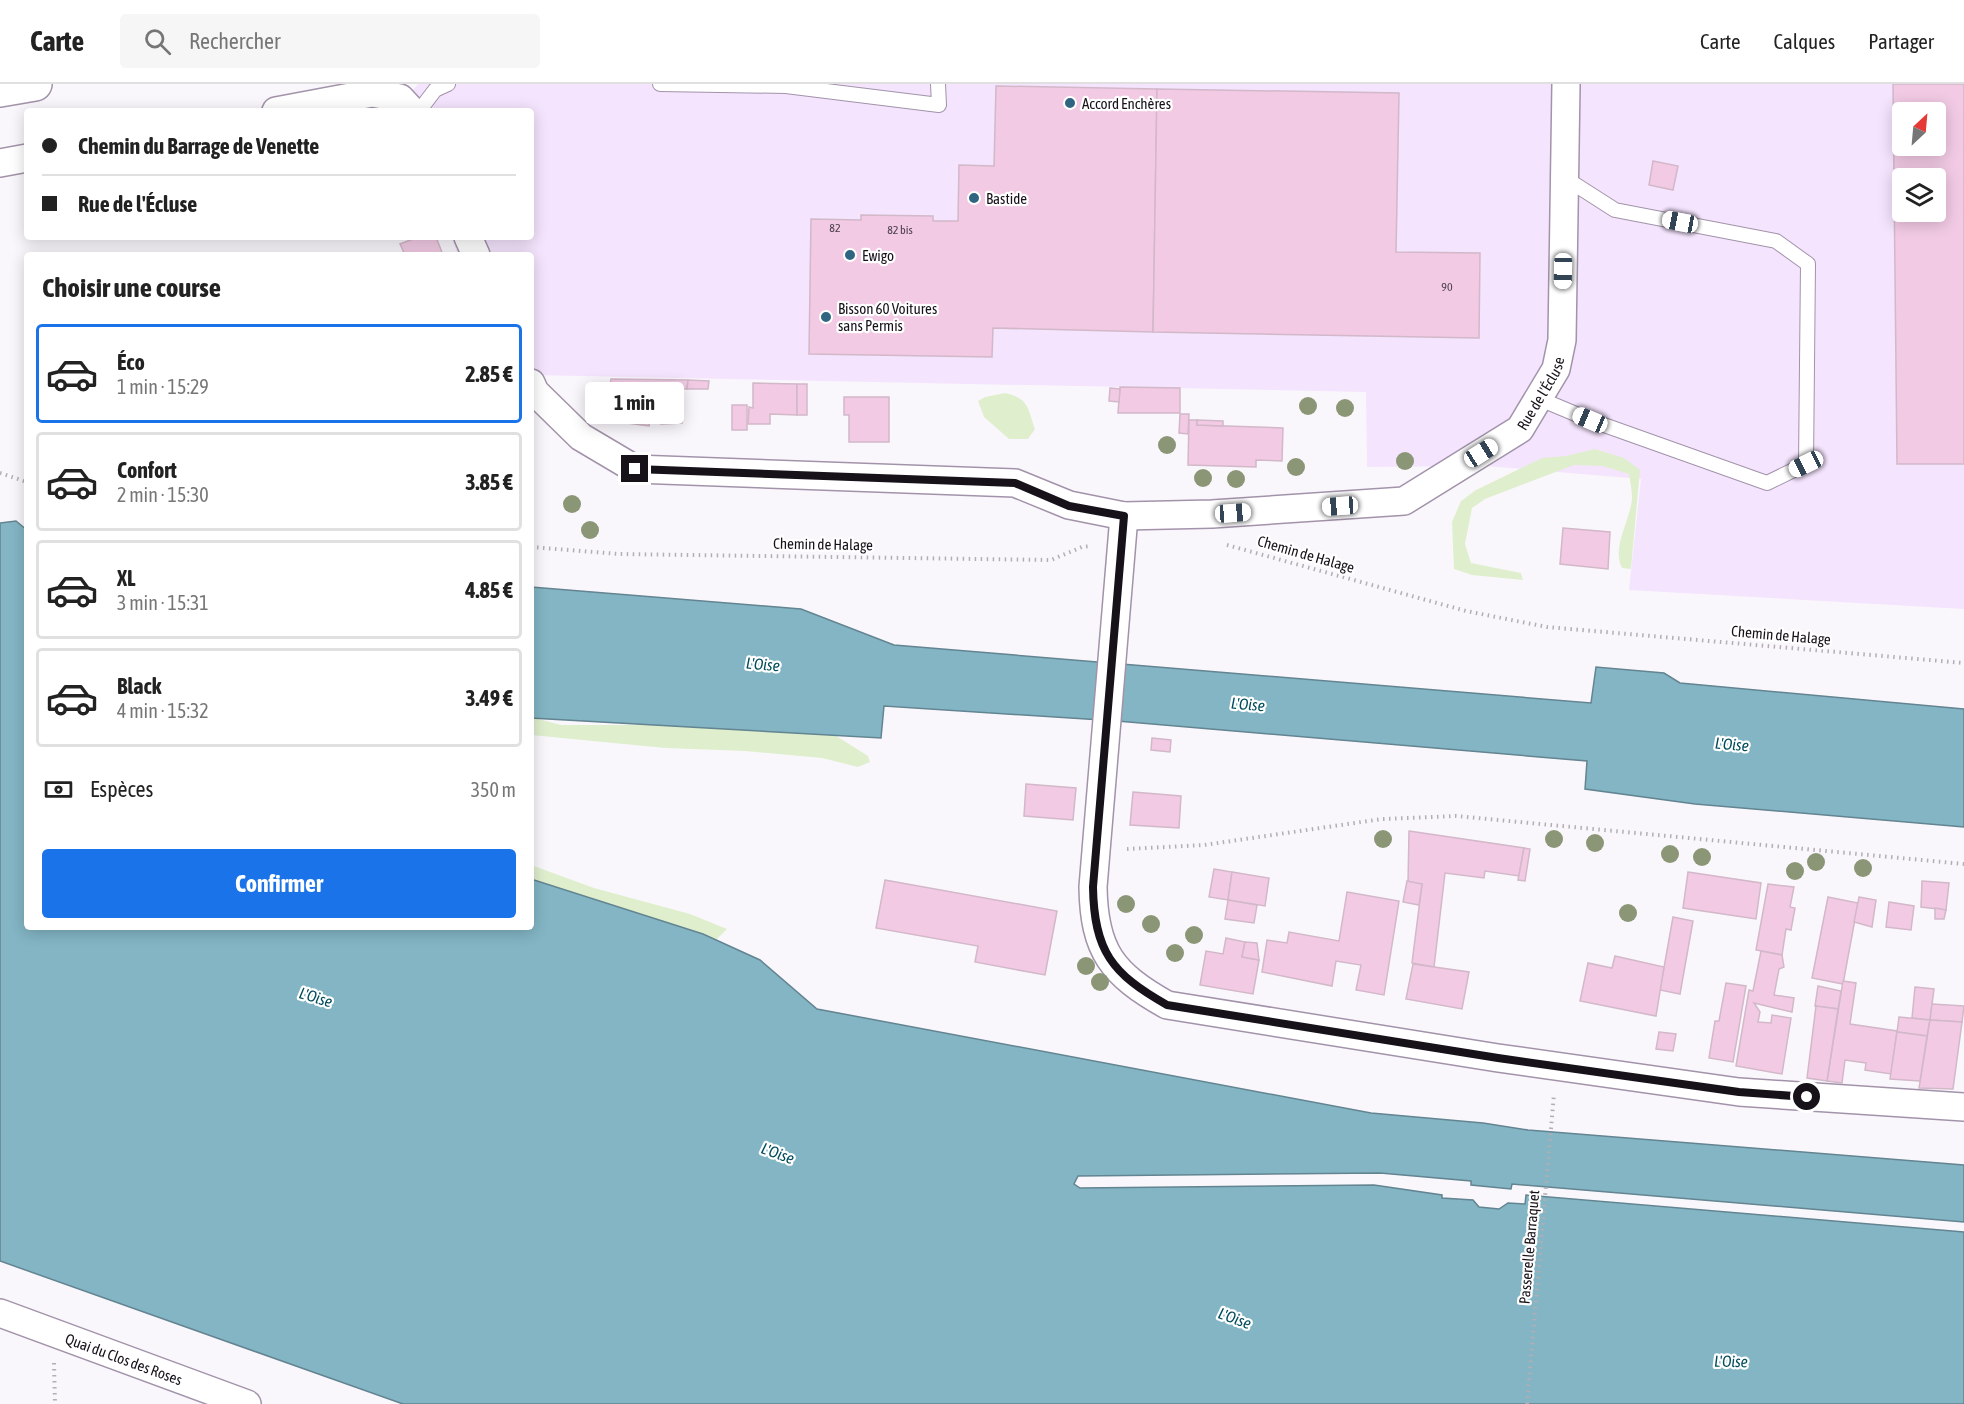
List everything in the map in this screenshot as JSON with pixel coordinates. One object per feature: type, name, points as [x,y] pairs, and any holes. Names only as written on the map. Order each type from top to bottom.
[{"type":"main road","points":[[0,90],[35,84]]},
{"type":"street","name":"Rue de l'Écluse","points":[[534,390],[581,436],[635,469],[1015,483],[1069,506],[1124,516],[1212,514],[1404,501],[1520,429],[1556,369],[1562,340],[1566,84]]},
{"type":"street","points":[[292,108],[372,93],[400,98],[409,108]]},
{"type":"street","points":[[0,163],[24,159]]},
{"type":"street","points":[[1124,516],[1124,542],[1096,850],[1094,916],[1098,939],[1118,971],[1140,989],[1167,1005],[1498,1058],[1739,1092],[1964,1107]]},
{"type":"street","name":"Quai du Clos des Roses","points":[[0,1313],[247,1404]]},
{"type":"lane","points":[[421,108],[435,90],[448,84]]},
{"type":"lane","points":[[660,84],[786,86],[939,105],[938,84]]},
{"type":"lane","points":[[1540,399],[1590,420],[1767,483],[1806,464],[1808,264],[1776,241],[1616,210],[1565,178]]},
{"type":"path","points":[[0,473],[24,481]]},
{"type":"path","name":"Chemin de Halage","points":[[534,548],[619,554],[1051,560],[1082,546],[1124,542]]},
{"type":"path","name":"Chemin de Halage","points":[[1225,545],[1466,611],[1547,627],[1964,663]]},
{"type":"path","points":[[1096,850],[1204,845],[1382,819],[1456,816],[1964,864]]},
{"type":"path","name":"Passerelle Barraquet","points":[[1527,1404],[1554,1091]]},
{"type":"path","points":[[54,1333],[55,1404]]},
{"type":"shaded area","points":[[418,84],[1964,84],[1964,609],[1629,590],[1641,479],[1486,466],[1367,467],[1366,392],[534,375],[534,252],[457,252],[452,240],[534,240],[534,108],[401,108],[400,106]]},
{"type":"green space","points":[[1005,393],[1019,398],[1029,410],[1035,429],[1028,439],[1009,439],[984,417],[978,401],[985,397]]},
{"type":"green space","points":[[1595,449],[1624,458],[1640,470],[1631,569],[1622,568],[1619,560],[1620,542],[1632,498],[1629,474],[1603,466],[1574,465],[1485,499],[1472,508],[1465,544],[1471,563],[1521,573],[1523,580],[1472,575],[1454,569],[1452,522],[1461,501],[1476,490],[1542,458],[1566,456]]},
{"type":"green space","points":[[534,718],[561,725],[675,725],[830,732],[868,756],[870,762],[858,767],[822,758],[745,751],[665,748],[534,735]]},
{"type":"green space","points":[[534,866],[594,888],[690,914],[727,929],[710,946],[534,888]]},
{"type":"water","name":"L'Oise","points":[[16,521],[24,528],[24,930],[534,930],[534,880],[703,934],[760,960],[817,1009],[1371,1113],[1483,1123],[1528,1130],[1964,1165],[1964,1222],[1512,1184],[1511,1189],[1471,1185],[1471,1181],[1380,1173],[1078,1176],[1074,1184],[1080,1188],[1374,1185],[1442,1195],[1442,1198],[1473,1200],[1479,1207],[1499,1209],[1508,1203],[1525,1204],[1526,1195],[1964,1232],[1964,1404],[403,1404],[0,1261],[0,523]]},
{"type":"water","name":"L'Oise","points":[[534,587],[801,609],[894,645],[1591,703],[1596,667],[1664,673],[1680,683],[1964,709],[1964,827],[1695,804],[1585,789],[1587,761],[1117,721],[884,706],[881,738],[534,718]]},
{"type":"building","points":[[1893,84],[1964,84],[1964,464],[1897,464],[1894,222],[1946,222],[1946,168],[1894,168],[1894,156],[1946,156],[1946,102],[1893,102]]},
{"type":"building","points":[[996,86],[1157,89],[1153,332],[993,328],[992,357],[809,354],[811,219],[861,220],[861,215],[933,216],[933,221],[958,221],[959,165],[994,166]]},
{"type":"building","points":[[1157,89],[1399,93],[1396,252],[1480,253],[1479,338],[1153,332]]},
{"type":"building","points":[[1653,161],[1678,166],[1673,190],[1649,185]]},
{"type":"building","points":[[410,240],[437,240],[442,252],[404,252],[400,244]]},
{"type":"building","points":[[611,379],[688,380],[687,389],[653,388],[649,426],[627,423],[612,415],[615,393],[609,392]]},
{"type":"building","points":[[688,380],[709,381],[708,389],[687,389]]},
{"type":"building","points":[[753,383],[797,384],[797,415],[770,414],[770,424],[748,424],[749,407],[753,408]]},
{"type":"building","points":[[797,384],[807,384],[807,415],[797,415]]},
{"type":"building","points":[[1120,387],[1180,388],[1180,413],[1118,413]]},
{"type":"building","points":[[1110,388],[1120,389],[1119,402],[1109,401]]},
{"type":"building","points":[[844,397],[889,397],[889,442],[849,442],[849,415],[844,415]]},
{"type":"building","points":[[732,405],[747,405],[747,430],[732,430]]},
{"type":"building","points":[[662,408],[682,409],[682,423],[661,424]]},
{"type":"building","points":[[1180,414],[1189,414],[1188,434],[1179,433]]},
{"type":"building","points":[[1189,420],[1197,420],[1197,425],[1283,428],[1282,461],[1256,460],[1256,467],[1188,465]]},
{"type":"building","points":[[1197,420],[1223,421],[1223,426],[1197,425]]},
{"type":"building","points":[[1563,528],[1610,532],[1608,569],[1560,564]]},
{"type":"building","points":[[1152,738],[1171,740],[1170,752],[1151,750]]},
{"type":"building","points":[[1026,784],[1076,788],[1073,820],[1024,816]]},
{"type":"building","points":[[1133,792],[1181,796],[1179,828],[1130,825]]},
{"type":"building","points":[[1409,831],[1524,848],[1519,876],[1485,871],[1484,878],[1445,873],[1434,967],[1412,963],[1422,884],[1408,883]]},
{"type":"building","points":[[1524,848],[1530,849],[1525,881],[1518,880]]},
{"type":"building","points":[[1214,869],[1232,872],[1228,900],[1209,897]]},
{"type":"building","points":[[1232,872],[1269,878],[1265,906],[1228,900]]},
{"type":"building","points":[[1688,872],[1761,883],[1756,919],[1683,908]]},
{"type":"building","points":[[885,880],[1057,911],[1045,975],[975,962],[978,946],[876,928]]},
{"type":"building","points":[[1407,881],[1422,884],[1419,905],[1403,902]]},
{"type":"building","points":[[1922,881],[1949,883],[1946,910],[1921,907]]},
{"type":"building","points":[[1768,884],[1794,887],[1790,907],[1795,908],[1791,930],[1786,929],[1782,955],[1756,950]]},
{"type":"building","points":[[1347,892],[1399,901],[1384,995],[1356,990],[1361,965],[1336,961],[1332,986],[1262,972],[1267,940],[1287,943],[1289,932],[1339,941]]},
{"type":"building","points":[[1828,897],[1858,903],[1843,984],[1812,978]]},
{"type":"building","points":[[1859,897],[1876,900],[1872,927],[1854,922]]},
{"type":"building","points":[[1228,900],[1257,905],[1254,923],[1225,919]]},
{"type":"building","points":[[1889,902],[1914,906],[1911,930],[1886,927]]},
{"type":"building","points":[[1935,908],[1946,910],[1944,919],[1935,919]]},
{"type":"building","points":[[1673,917],[1693,921],[1680,994],[1660,990]]},
{"type":"building","points":[[1226,938],[1245,942],[1242,957],[1259,960],[1253,994],[1200,985],[1206,951],[1223,954]]},
{"type":"building","points":[[1245,942],[1257,943],[1259,960],[1242,957]]},
{"type":"building","points":[[1761,951],[1782,955],[1784,967],[1779,969],[1774,995],[1794,998],[1792,1012],[1754,1003],[1760,1012],[1758,1022],[1771,1023],[1772,1015],[1791,1018],[1782,1074],[1736,1066],[1749,990],[1753,991]]},
{"type":"building","points":[[1615,956],[1664,967],[1656,1016],[1580,1001],[1588,963],[1612,968]]},
{"type":"building","points":[[1413,964],[1469,972],[1462,1009],[1406,999]]},
{"type":"building","points":[[1843,981],[1856,983],[1850,1024],[1897,1031],[1891,1074],[1865,1070],[1866,1063],[1845,1060],[1842,1083],[1827,1081]]},
{"type":"building","points":[[1726,983],[1746,986],[1733,1062],[1709,1058],[1715,1021],[1719,1021]]},
{"type":"building","points":[[1818,986],[1841,991],[1838,1009],[1815,1006]]},
{"type":"building","points":[[1915,987],[1934,989],[1930,1020],[1912,1018]]},
{"type":"building","points":[[1932,1004],[1964,1006],[1962,1022],[1930,1020]]},
{"type":"building","points":[[1816,1006],[1838,1009],[1827,1081],[1807,1078]]},
{"type":"building","points":[[1899,1017],[1930,1020],[1927,1036],[1897,1032]]},
{"type":"building","points":[[1930,1020],[1962,1022],[1953,1089],[1919,1088]]},
{"type":"building","points":[[1659,1032],[1676,1034],[1673,1051],[1656,1049]]},
{"type":"building","points":[[1897,1032],[1927,1036],[1920,1081],[1890,1079]]},
{"type":"place","name":"Accord Enchères","points":[[1070,103]]},
{"type":"place","name":"Bastide","points":[[974,198]]},
{"type":"place","name":"Ewigo","points":[[850,255]]},
{"type":"place","name":"Bisson 60 Voitures sans Permis","points":[[826,317]]},
{"type":"route","points":[[635,469],[1015,483],[1069,506],[1124,516],[1124,542],[1093,887],[1094,916],[1098,939],[1118,971],[1140,989],[1167,1005],[1498,1058],[1739,1092],[1807,1097]]}]
